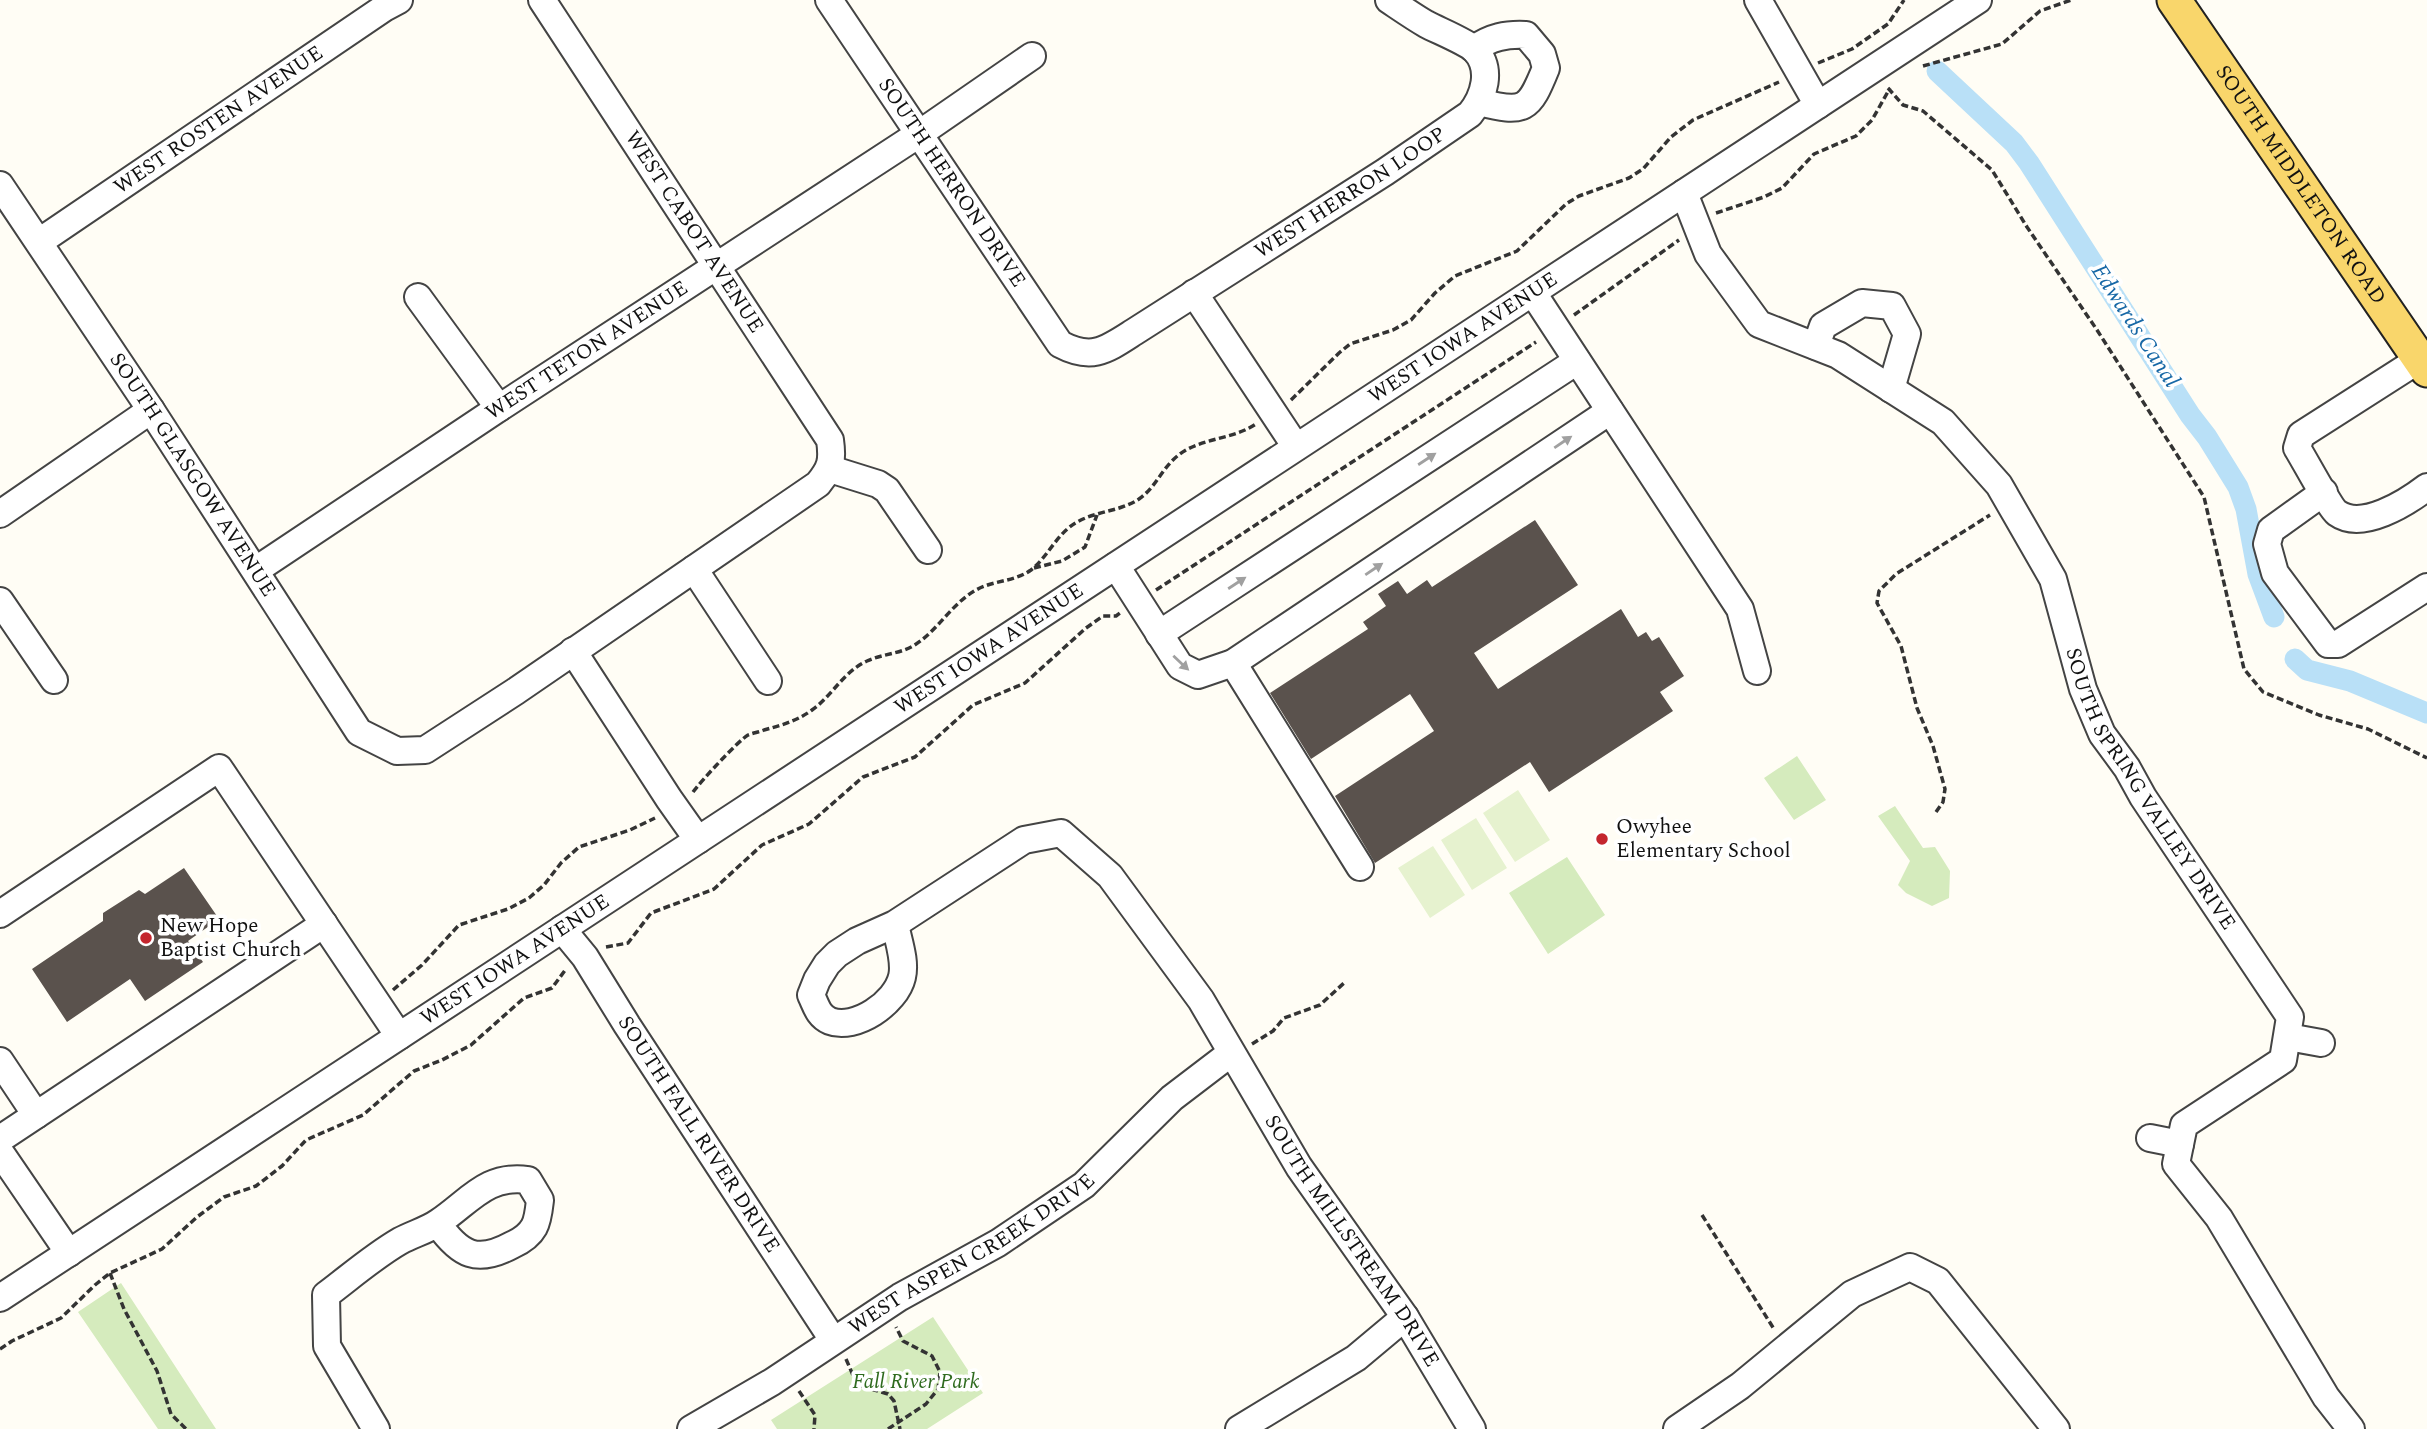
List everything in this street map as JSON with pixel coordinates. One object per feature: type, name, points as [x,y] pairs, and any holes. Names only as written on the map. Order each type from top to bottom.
[{"type":"main road","name":"SOUTH MIDDLETON ROAD","points":[[2174,0],[2423,364]]},
{"type":"street","name":"WEST ROSTEN AVENUE","points":[[39,242],[350,30],[399,0]]},
{"type":"street","name":"WEST CABOT AVENUE","points":[[542,0],[830,440],[830,469]]},
{"type":"street","name":"SOUTH HERRON DRIVE","points":[[829,0],[1060,344],[1085,354]]},
{"type":"street","points":[[1389,0],[1474,49],[1482,63],[1486,82],[1479,102],[1505,109],[1530,103],[1546,68],[1542,54],[1526,35],[1505,34],[1474,49]]},
{"type":"street","points":[[1758,0],[1818,105]]},
{"type":"street","name":"WEST IOWA AVENUE","points":[[0,1298],[1818,105],[1881,79],[1978,0]]},
{"type":"street","name":"WEST TETON AVENUE","points":[[256,570],[919,134],[1032,56]]},
{"type":"street","name":"WEST HERRON LOOP","points":[[1085,354],[1105,350],[1454,127],[1470,114],[1479,102]]},
{"type":"street","name":"SOUTH GLASGOW AVENUE","points":[[0,185],[151,410],[359,732],[397,751],[425,750],[573,651]]},
{"type":"street","name":"SOUTH SPRING VALLEY DRIVE","points":[[1684,194],[1709,254],[1759,324],[1838,355],[1943,422],[1999,485],[2053,579],[2083,689],[2102,734],[2290,1017],[2288,1037]]},
{"type":"street","points":[[1194,293],[1296,447]]},
{"type":"street","points":[[1533,293],[1740,609],[1757,671]]},
{"type":"street","points":[[418,298],[499,408]]},
{"type":"street","points":[[1816,346],[1824,326],[1862,303],[1892,306],[1907,334],[1891,389]]},
{"type":"street","points":[[1159,634],[1577,361]]},
{"type":"street","points":[[2423,364],[2301,435],[2297,447],[2336,513],[2357,521],[2373,517],[2427,487]]},
{"type":"street","points":[[0,514],[151,410]]},
{"type":"street","points":[[1116,566],[1180,666],[1198,675],[1233,663],[1609,411]]},
{"type":"street","points":[[698,840],[573,651],[818,484],[830,469],[878,484],[887,490],[928,550]]},
{"type":"street","points":[[2324,492],[2271,530],[2267,544],[2275,573],[2328,644],[2337,644],[2427,587]]},
{"type":"street","points":[[694,569],[768,681]]},
{"type":"street","points":[[0,601],[54,680]]},
{"type":"street","points":[[1233,663],[1360,867]]},
{"type":"street","points":[[0,914],[219,768],[399,1036]]},
{"type":"street","name":"SOUTH MILLSTREAM DRIVE","points":[[895,924],[1024,839],[1061,833],[1110,876],[1201,1000],[1299,1167],[1405,1317],[1472,1429]]},
{"type":"street","points":[[0,1139],[324,924]]},
{"type":"street","name":"SOUTH FALL RIVER DRIVE","points":[[562,929],[585,957],[626,1025],[833,1340]]},
{"type":"street","points":[[2321,1043],[2288,1037],[2283,1060],[2184,1125],[2176,1164],[2219,1218],[2326,1397],[2351,1429]]},
{"type":"street","name":"WEST ASPEN CREEK DRIVE","points":[[691,1429],[786,1372],[883,1307],[998,1243],[1084,1185],[1172,1098],[1231,1053]]},
{"type":"street","points":[[0,1061],[36,1115]]},
{"type":"street","points":[[2150,1138],[2180,1144]]},
{"type":"street","points":[[0,1152],[69,1253]]},
{"type":"street","points":[[376,1429],[327,1346],[326,1295],[400,1241],[438,1224]]},
{"type":"street","points":[[1676,1429],[1740,1387],[1852,1294],[1910,1267],[1938,1281],[2056,1429]]},
{"type":"street","points":[[1239,1429],[1356,1357],[1405,1317]]},
{"type":"path","points":[[1032,569],[1059,536],[1079,521],[1124,507],[1140,498],[1167,463],[1183,452],[1198,444],[1247,429],[1292,399],[1350,345],[1393,330],[1411,320],[1435,293],[1455,276],[1517,251],[1566,204],[1579,196],[1629,178],[1643,169],[1671,137],[1693,120],[1837,53],[1852,49],[1888,24],[1904,0]]},
{"type":"path","points":[[1915,71],[1924,65],[2002,44],[2040,11],[2071,0]]},
{"type":"path","points":[[1881,79],[1897,83]]},
{"type":"path","points":[[0,1349],[61,1318],[110,1273],[162,1249],[197,1217],[224,1198],[256,1186],[282,1166],[306,1140],[363,1115],[414,1071],[471,1045],[524,998],[552,988],[563,972],[585,957],[600,948],[628,943],[651,913],[714,889],[762,845],[809,824],[863,777],[915,757],[972,705],[1025,683],[1086,628],[1104,616],[1116,616],[1556,328],[1718,211],[1764,197],[1782,188],[1814,154],[1856,136],[1872,120],[1881,79]]},
{"type":"path","points":[[1881,79],[1903,105],[1923,111],[1992,170],[2026,227],[2097,330],[2204,496],[2244,669],[2263,692],[2319,715],[2368,729],[2427,758]]},
{"type":"path","points":[[1936,812],[1943,802],[1945,789],[1933,746],[1917,708],[1901,646],[1877,603],[1879,591],[1896,574],[2010,503]]},
{"type":"path","points":[[392,991],[422,965],[459,925],[508,909],[529,898],[579,847],[630,830],[690,795],[748,735],[796,720],[816,708],[844,676],[868,660],[910,648],[928,636],[956,606],[976,590],[1062,561],[1085,547],[1097,515]]},
{"type":"path","points":[[1231,1053],[1273,1031],[1284,1018],[1320,1005],[1344,983]]},
{"type":"path","points":[[1702,1215],[1786,1348]]},
{"type":"path","points":[[110,1273],[124,1309],[157,1371],[171,1414],[186,1429]]},
{"type":"path","points":[[883,1307],[903,1341],[932,1356],[940,1373],[938,1389],[926,1404],[888,1429]]},
{"type":"path","points":[[833,1340],[850,1365],[855,1380],[861,1386],[888,1394],[894,1401],[900,1429]]},
{"type":"path","points":[[786,1372],[815,1415],[814,1429]]},
{"type":"green space","points":[[1797,756],[1826,800],[1794,820],[1764,778]]},
{"type":"green space","points":[[1518,790],[1550,840],[1515,862],[1483,813]]},
{"type":"green space","points":[[1895,806],[1923,848],[1935,847],[1950,871],[1949,898],[1932,906],[1906,893],[1898,885],[1910,861],[1878,816]]},
{"type":"green space","points":[[1476,818],[1507,868],[1472,890],[1441,840]]},
{"type":"green space","points":[[1433,846],[1465,895],[1430,918],[1398,868]]},
{"type":"green space","points":[[1567,857],[1605,915],[1548,954],[1509,893]]},
{"type":"green space","points":[[121,1283],[216,1429],[158,1429],[78,1312]]},
{"type":"green space","name":"Fall River Park","points":[[933,1317],[983,1393],[927,1429],[777,1429],[771,1420]]},
{"type":"building","points":[[1535,520],[1578,585],[1474,653],[1498,689],[1621,609],[1638,637],[1646,632],[1652,641],[1659,637],[1684,676],[1660,692],[1673,711],[1549,792],[1530,762],[1375,863],[1335,796],[1434,731],[1410,694],[1311,759],[1270,693],[1368,629],[1363,622],[1386,606],[1378,594],[1398,581],[1407,594],[1427,580],[1432,587]]},
{"type":"building","points":[[184,868],[219,919],[188,941],[203,962],[145,1001],[130,979],[67,1022],[32,969],[103,921],[103,913],[139,890],[145,894]]},
{"type":"waterway","name":"Edwards Canal","points":[[1937,71],[2014,143],[2029,163],[2238,487],[2246,509],[2258,574],[2274,617]]},
{"type":"waterway","name":"Edwards Canal","points":[[2295,659],[2307,670],[2350,681],[2427,713]]},
{"type":"place","name":"Owyhee Elementary School","points":[[1602,839]]},
{"type":"place","name":"New Hope Baptist Church","points":[[146,938]]}]
